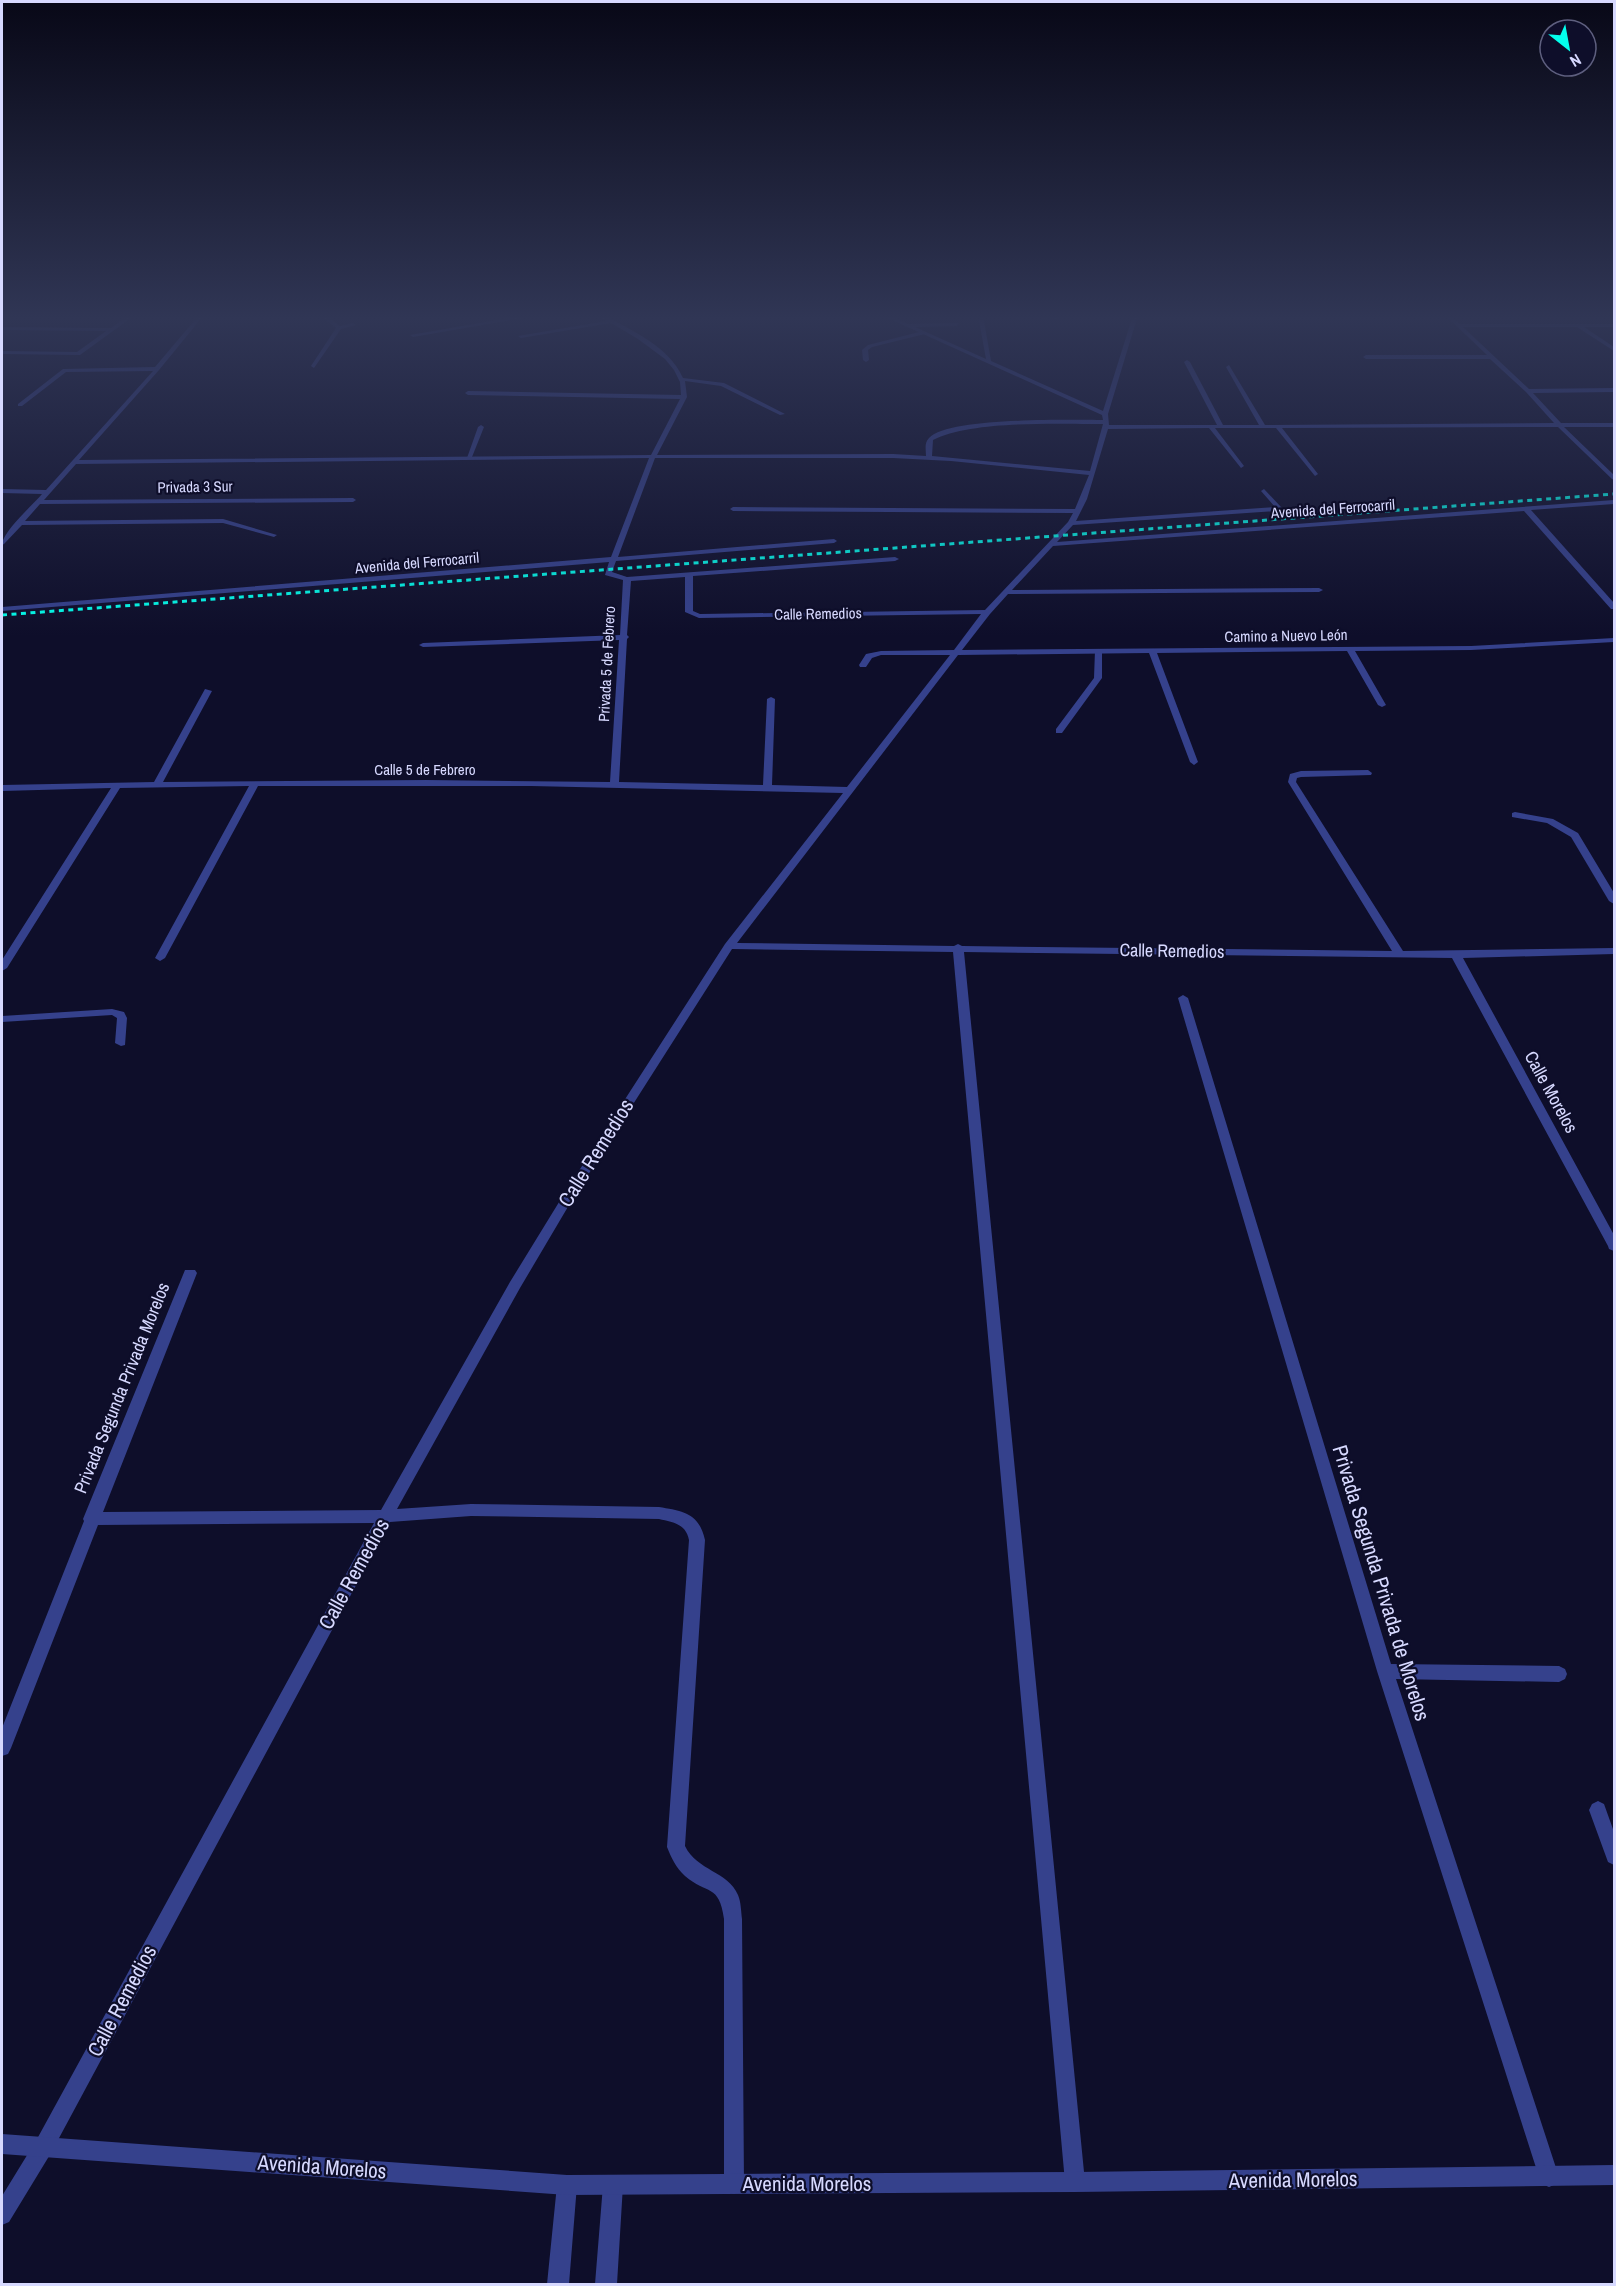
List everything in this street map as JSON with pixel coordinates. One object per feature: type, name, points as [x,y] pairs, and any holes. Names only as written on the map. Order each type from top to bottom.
[{"type":"street","points":[[2,543],[109,422]]},
{"type":"street","points":[[671,422],[653,456],[608,573],[627,579],[895,559]]},
{"type":"street","points":[[929,457],[929,442],[939,434],[995,425],[1086,422]]},
{"type":"street","name":"Calle Remedios","points":[[2,2215],[44,2146],[385,1516],[515,1285],[568,1197],[729,946],[987,612],[1053,544],[1074,517],[1093,473],[1105,422]]},
{"type":"street","points":[[1119,422],[1210,426],[1614,426]]},
{"type":"street","points":[[1219,422],[1221,426]]},
{"type":"street","points":[[1556,422],[1614,478]]},
{"type":"street","points":[[1276,425],[1315,474]]},
{"type":"street","points":[[1210,426],[1241,466]]},
{"type":"street","points":[[469,457],[482,428]]},
{"type":"street","points":[[73,462],[469,457],[929,457],[1093,473]]},
{"type":"street","points":[[733,509],[1074,517],[1277,509],[1278,507],[1264,490]]},
{"type":"street","points":[[2,491],[48,492]]},
{"type":"street","name":"Privada 3 Sur","points":[[38,502],[353,500]]},
{"type":"street","name":"Avenida del Ferrocarril","points":[[1053,544],[1614,502]]},
{"type":"street","points":[[1526,509],[1614,607]]},
{"type":"street","points":[[18,523],[223,521],[238,523],[274,535]]},
{"type":"street","name":"Avenida del Ferrocarril","points":[[2,609],[834,542]]},
{"type":"street","name":"Calle Remedios","points":[[689,574],[689,612],[699,616],[987,612]]},
{"type":"street","name":"Privada 5 de Febrero","points":[[614,784],[627,579]]},
{"type":"street","points":[[1005,592],[1319,590]]},
{"type":"street","points":[[423,645],[625,638]]},
{"type":"street","name":"Camino a Nuevo León","points":[[863,665],[869,656],[882,653],[1471,648],[1614,640]]},
{"type":"street","points":[[1350,649],[1382,705]]},
{"type":"street","points":[[1059,731],[1098,678],[1098,651]]},
{"type":"street","points":[[1152,651],[1194,762]]},
{"type":"street","points":[[157,784],[208,691]]},
{"type":"street","points":[[768,787],[771,699]]},
{"type":"street","points":[[1368,773],[1301,774],[1293,776],[1292,782],[1400,955]]},
{"type":"street","points":[[2,968],[117,784]]},
{"type":"street","name":"Calle 5 de Febrero","points":[[2,788],[117,784],[614,784],[849,790]]},
{"type":"street","points":[[160,958],[255,784]]},
{"type":"street","points":[[1515,815],[1550,821],[1575,834],[1614,901]]},
{"type":"street","name":"Calle Remedios","points":[[729,946],[958,947],[1400,955],[1614,951]]},
{"type":"street","points":[[958,947],[1075,2182]]},
{"type":"street","name":"Calle Morelos","points":[[1456,955],[1614,1246]]},
{"type":"street","name":"Privada Segunda Privada de Morelos","points":[[1183,998],[1385,1671],[1549,2176]]},
{"type":"street","points":[[2,1019],[111,1012],[120,1014],[122,1018],[121,1043]]},
{"type":"street","name":"Privada Segunda Privada Morelos","points":[[2,1748],[190,1273]]},
{"type":"street","name":"Privada Segunda Privada Morelos","points":[[91,1519],[385,1516],[471,1510],[659,1514],[682,1517],[695,1531],[697,1540],[676,1846],[682,1859],[692,1870],[721,1886],[730,1898],[732,1908],[734,2184]]},
{"type":"street","points":[[1385,1671],[1559,1674]]},
{"type":"street","points":[[1598,1810],[1614,1856]]},
{"type":"street","name":"Avenida Morelos","points":[[2,2144],[567,2185],[1075,2182],[1614,2175]]},
{"type":"street","points":[[558,2284],[567,2185]]},
{"type":"street","points":[[606,2284],[613,2185]]},
{"type":"railway","points":[[2,615],[1614,494]]}]
